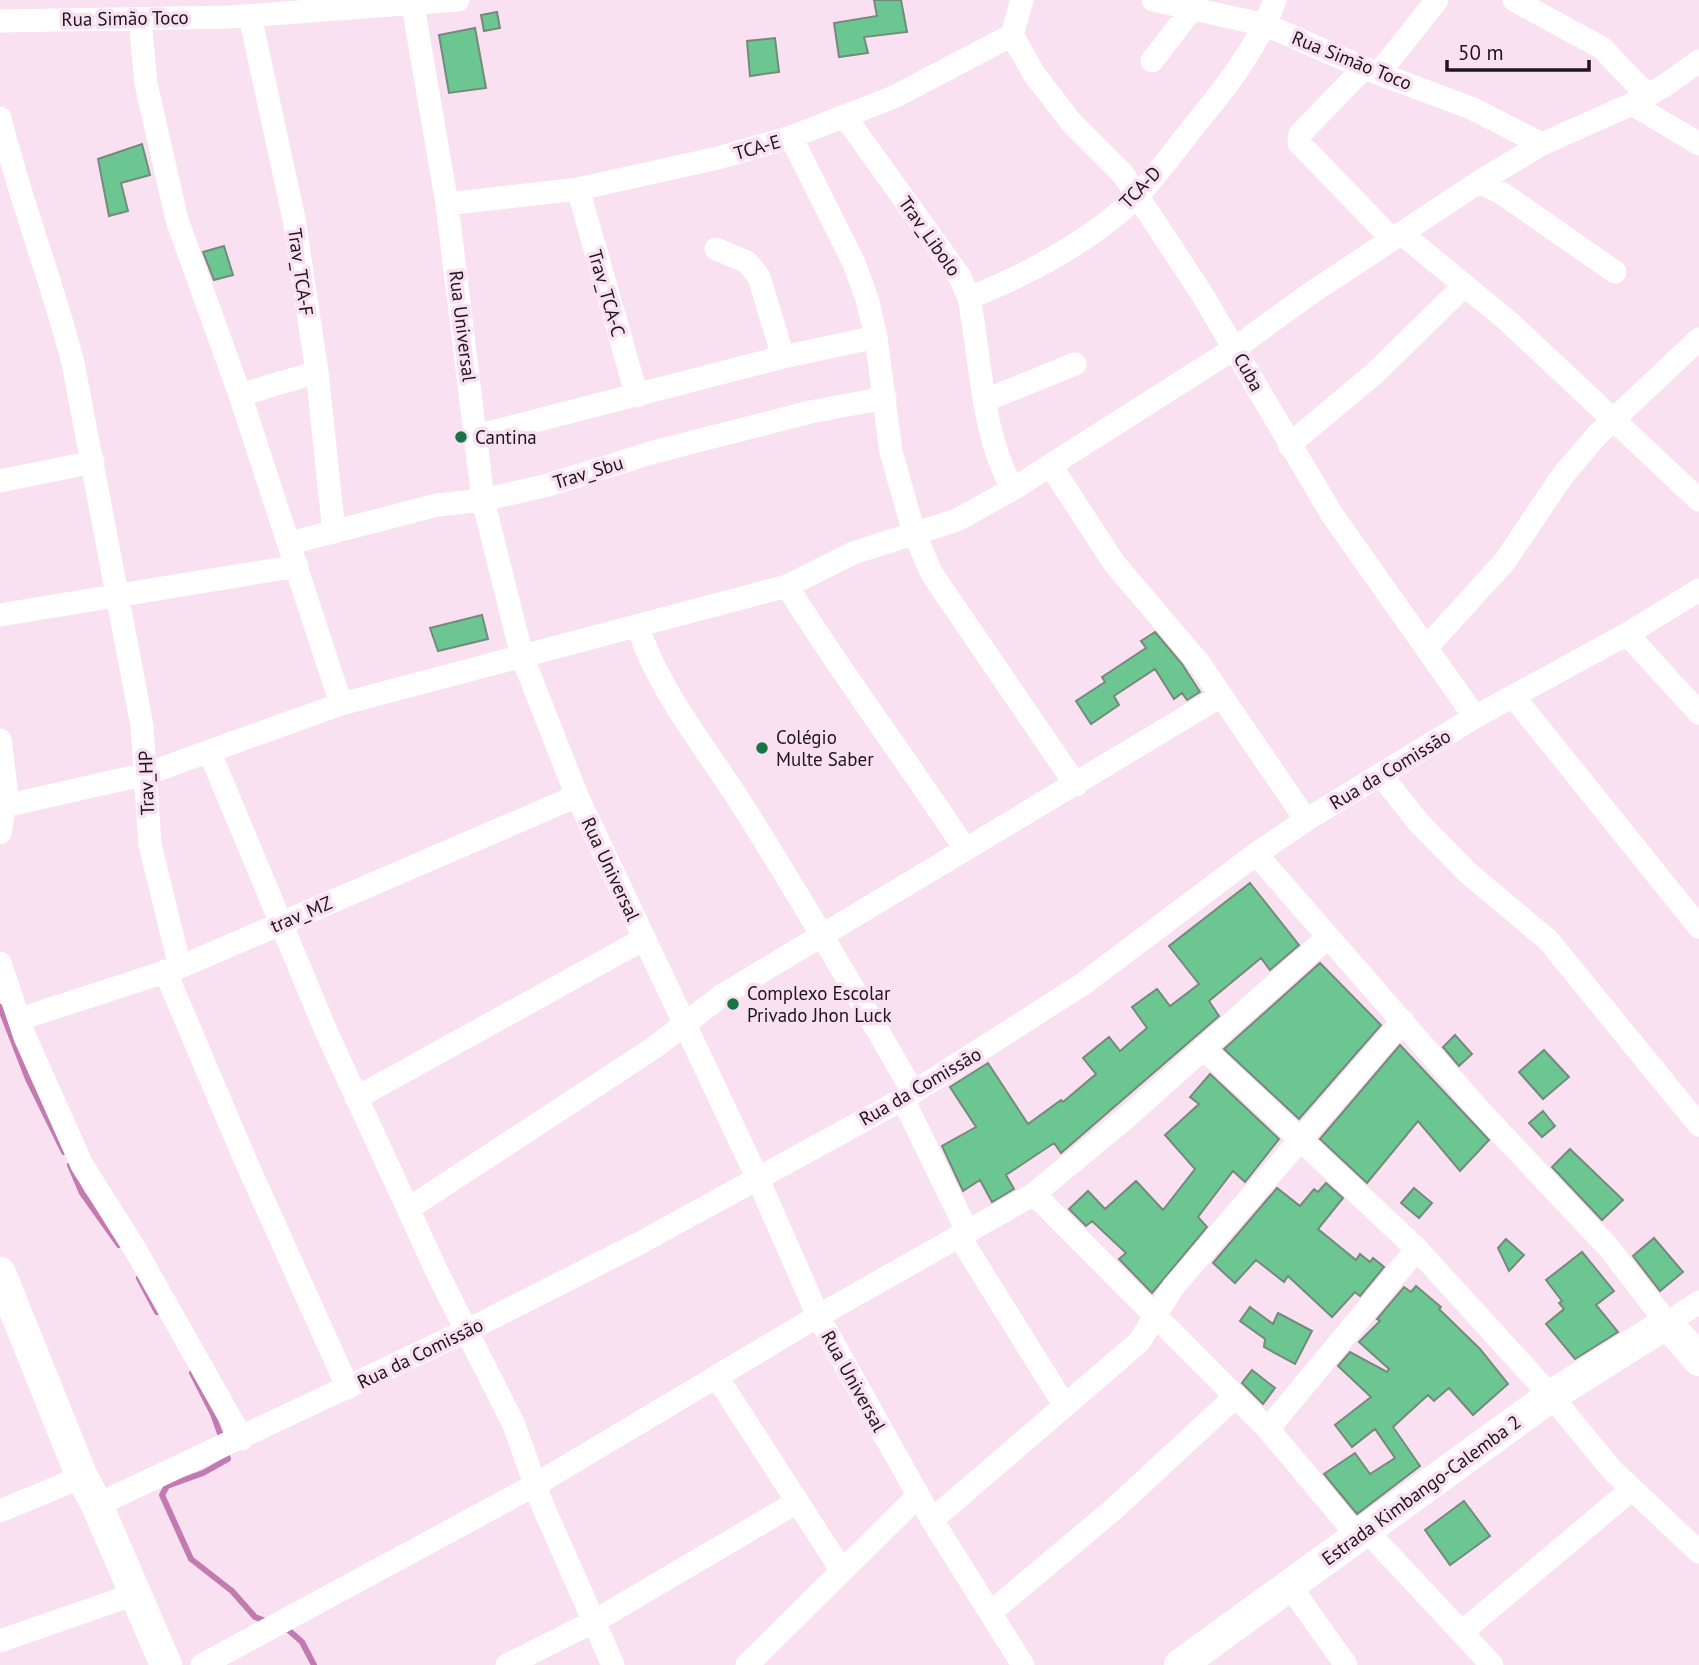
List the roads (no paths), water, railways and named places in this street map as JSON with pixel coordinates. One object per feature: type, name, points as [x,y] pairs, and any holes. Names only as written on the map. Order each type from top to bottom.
[{"type":"main road","points":[[0,1273],[82,1477],[97,1505],[166,1665]]},
{"type":"main road","points":[[1667,1323],[1699,1360]]},
{"type":"main road","name":"Estrada Kimbango-Calemba 2","points":[[1180,1665],[1551,1396],[1667,1323]]},
{"type":"street","name":"Rua Simão Toco","points":[[0,21],[140,19],[236,11],[458,0]]},
{"type":"street","points":[[1012,35],[1022,0]]},
{"type":"street","name":"Rua Simão Toco","points":[[1157,0],[1266,24],[1371,70],[1471,108],[1542,144]]},
{"type":"street","name":"TCA-D","points":[[968,298],[1013,280],[1052,259],[1136,197],[1225,89],[1266,24],[1275,0]]},
{"type":"street","points":[[1437,0],[1371,70],[1300,134],[1299,143],[1396,236],[1465,285],[1616,419],[1699,500]]},
{"type":"street","points":[[1514,0],[1602,48],[1640,100],[1699,144]]},
{"type":"street","name":"Rua Universal","points":[[413,2],[447,204],[483,500],[522,656],[577,796],[757,1177],[818,1316],[932,1520],[991,1612],[1014,1662]]},
{"type":"street","points":[[1152,61],[1192,9]]},
{"type":"street","name":"Trav_TCA-F","points":[[236,11],[286,171],[317,372],[334,532]]},
{"type":"street","points":[[140,19],[146,84],[166,182],[290,543],[341,704]]},
{"type":"street","name":"TCA-E","points":[[447,204],[578,189],[719,158],[791,137],[846,118],[894,97],[1012,35]]},
{"type":"street","name":"Cuba","points":[[1012,35],[1034,74],[1071,122],[1122,174],[1235,348],[1289,445],[1331,513],[1475,717]]},
{"type":"street","points":[[2,806],[146,774],[341,704],[787,586],[853,553],[957,520],[1051,466],[1235,348],[1479,182],[1542,144],[1640,100],[1699,61]]},
{"type":"street","name":"Trav_HP","points":[[0,118],[13,170],[61,313],[93,462],[142,726],[150,845],[173,969],[247,1164],[348,1388]]},
{"type":"street","name":"Trav_Libolo","points":[[846,118],[960,277],[968,298],[986,400],[1005,474],[1013,489]]},
{"type":"street","points":[[791,137],[855,263],[876,337],[891,452],[914,533],[932,574],[1076,785]]},
{"type":"street","points":[[1479,182],[1503,194],[1615,272]]},
{"type":"street","name":"Trav_TCA-C","points":[[578,189],[636,396]]},
{"type":"street","points":[[716,249],[747,262],[760,277],[783,357]]},
{"type":"street","points":[[1289,445],[1375,373],[1465,285]]},
{"type":"street","points":[[477,436],[783,357],[876,337]]},
{"type":"street","points":[[1426,648],[1506,561],[1563,475],[1616,419],[1699,339]]},
{"type":"street","points":[[986,400],[1075,364]]},
{"type":"street","points":[[240,395],[317,372]]},
{"type":"street","name":"Trav_Sbu","points":[[290,543],[437,505],[483,500],[810,412],[885,398]]},
{"type":"street","points":[[0,481],[93,462]]},
{"type":"street","points":[[1051,466],[1114,563],[1199,663],[1306,820]]},
{"type":"street","points":[[0,615],[117,598],[297,566]]},
{"type":"street","points":[[787,586],[858,697],[925,787],[965,849]]},
{"type":"street","name":"Rua da Comissão","points":[[97,1505],[466,1331],[638,1244],[908,1095],[1083,984],[1256,854],[1306,820],[1475,717],[1627,634],[1698,591]]},
{"type":"street","points":[[638,627],[645,650],[671,698],[823,935],[908,1095],[963,1233],[1065,1406]]},
{"type":"street","points":[[1627,634],[1699,713]]},
{"type":"street","points":[[408,1209],[655,1047],[721,996],[1221,696]]},
{"type":"street","points":[[1513,696],[1699,927]]},
{"type":"street","points":[[0,740],[7,795],[2,806],[5,818],[0,833]]},
{"type":"street","points":[[210,753],[356,1098],[466,1331],[514,1425],[535,1485],[613,1665]]},
{"type":"street","points":[[1381,775],[1419,823],[1468,873],[1548,940],[1699,1125]]},
{"type":"street","name":"trav_MZ","points":[[20,1019],[173,969],[577,796]]},
{"type":"street","points":[[1256,854],[1481,1112],[1609,1248],[1667,1323]]},
{"type":"street","points":[[202,1665],[535,1485],[818,1316],[1034,1194],[1327,938]]},
{"type":"street","points":[[356,1098],[644,939]]},
{"type":"street","points":[[0,963],[5,995],[20,1019],[30,1050],[82,1165],[135,1249],[242,1438]]},
{"type":"street","points":[[932,1520],[1139,1342],[1173,1287],[1403,1021]]},
{"type":"street","points":[[1203,1048],[1298,1141],[1417,1249],[1551,1396],[1612,1470],[1699,1552]]},
{"type":"street","points":[[1034,1194],[1153,1316],[1236,1396],[1362,1533],[1492,1665]]},
{"type":"street","points":[[1268,1429],[1417,1249]]},
{"type":"street","name":"Estrada Kimbango-Calemba 2","points":[[1667,1323],[1699,1302]]},
{"type":"street","points":[[717,1377],[842,1571]]},
{"type":"street","points":[[991,1612],[1114,1509],[1236,1396]]},
{"type":"street","points":[[0,1511],[82,1477]]},
{"type":"street","points":[[1462,1632],[1632,1489]]},
{"type":"street","points":[[747,1665],[918,1496]]},
{"type":"street","points":[[507,1665],[593,1622],[797,1502]]},
{"type":"street","points":[[1289,1585],[1346,1665]]},
{"type":"street","points":[[0,1641],[135,1594]]},
{"type":"waterway","points":[[0,1007],[28,1079],[64,1152]]},
{"type":"waterway","points":[[70,1165],[82,1193],[119,1245]]},
{"type":"waterway","points":[[139,1278],[157,1312]]},
{"type":"waterway","points":[[192,1373],[213,1414],[222,1439]]},
{"type":"waterway","points":[[225,1450],[228,1459],[203,1473],[167,1486],[162,1495],[191,1559],[232,1591],[255,1617],[268,1622]]},
{"type":"waterway","points":[[285,1627],[302,1642],[314,1665]]},
{"type":"place","name":"Cantina","points":[[461,437]]},
{"type":"place","name":"Colégio Multe Saber","points":[[762,748]]},
{"type":"place","name":"Complexo Escolar Privado Jhon Luck","points":[[733,1004]]}]
